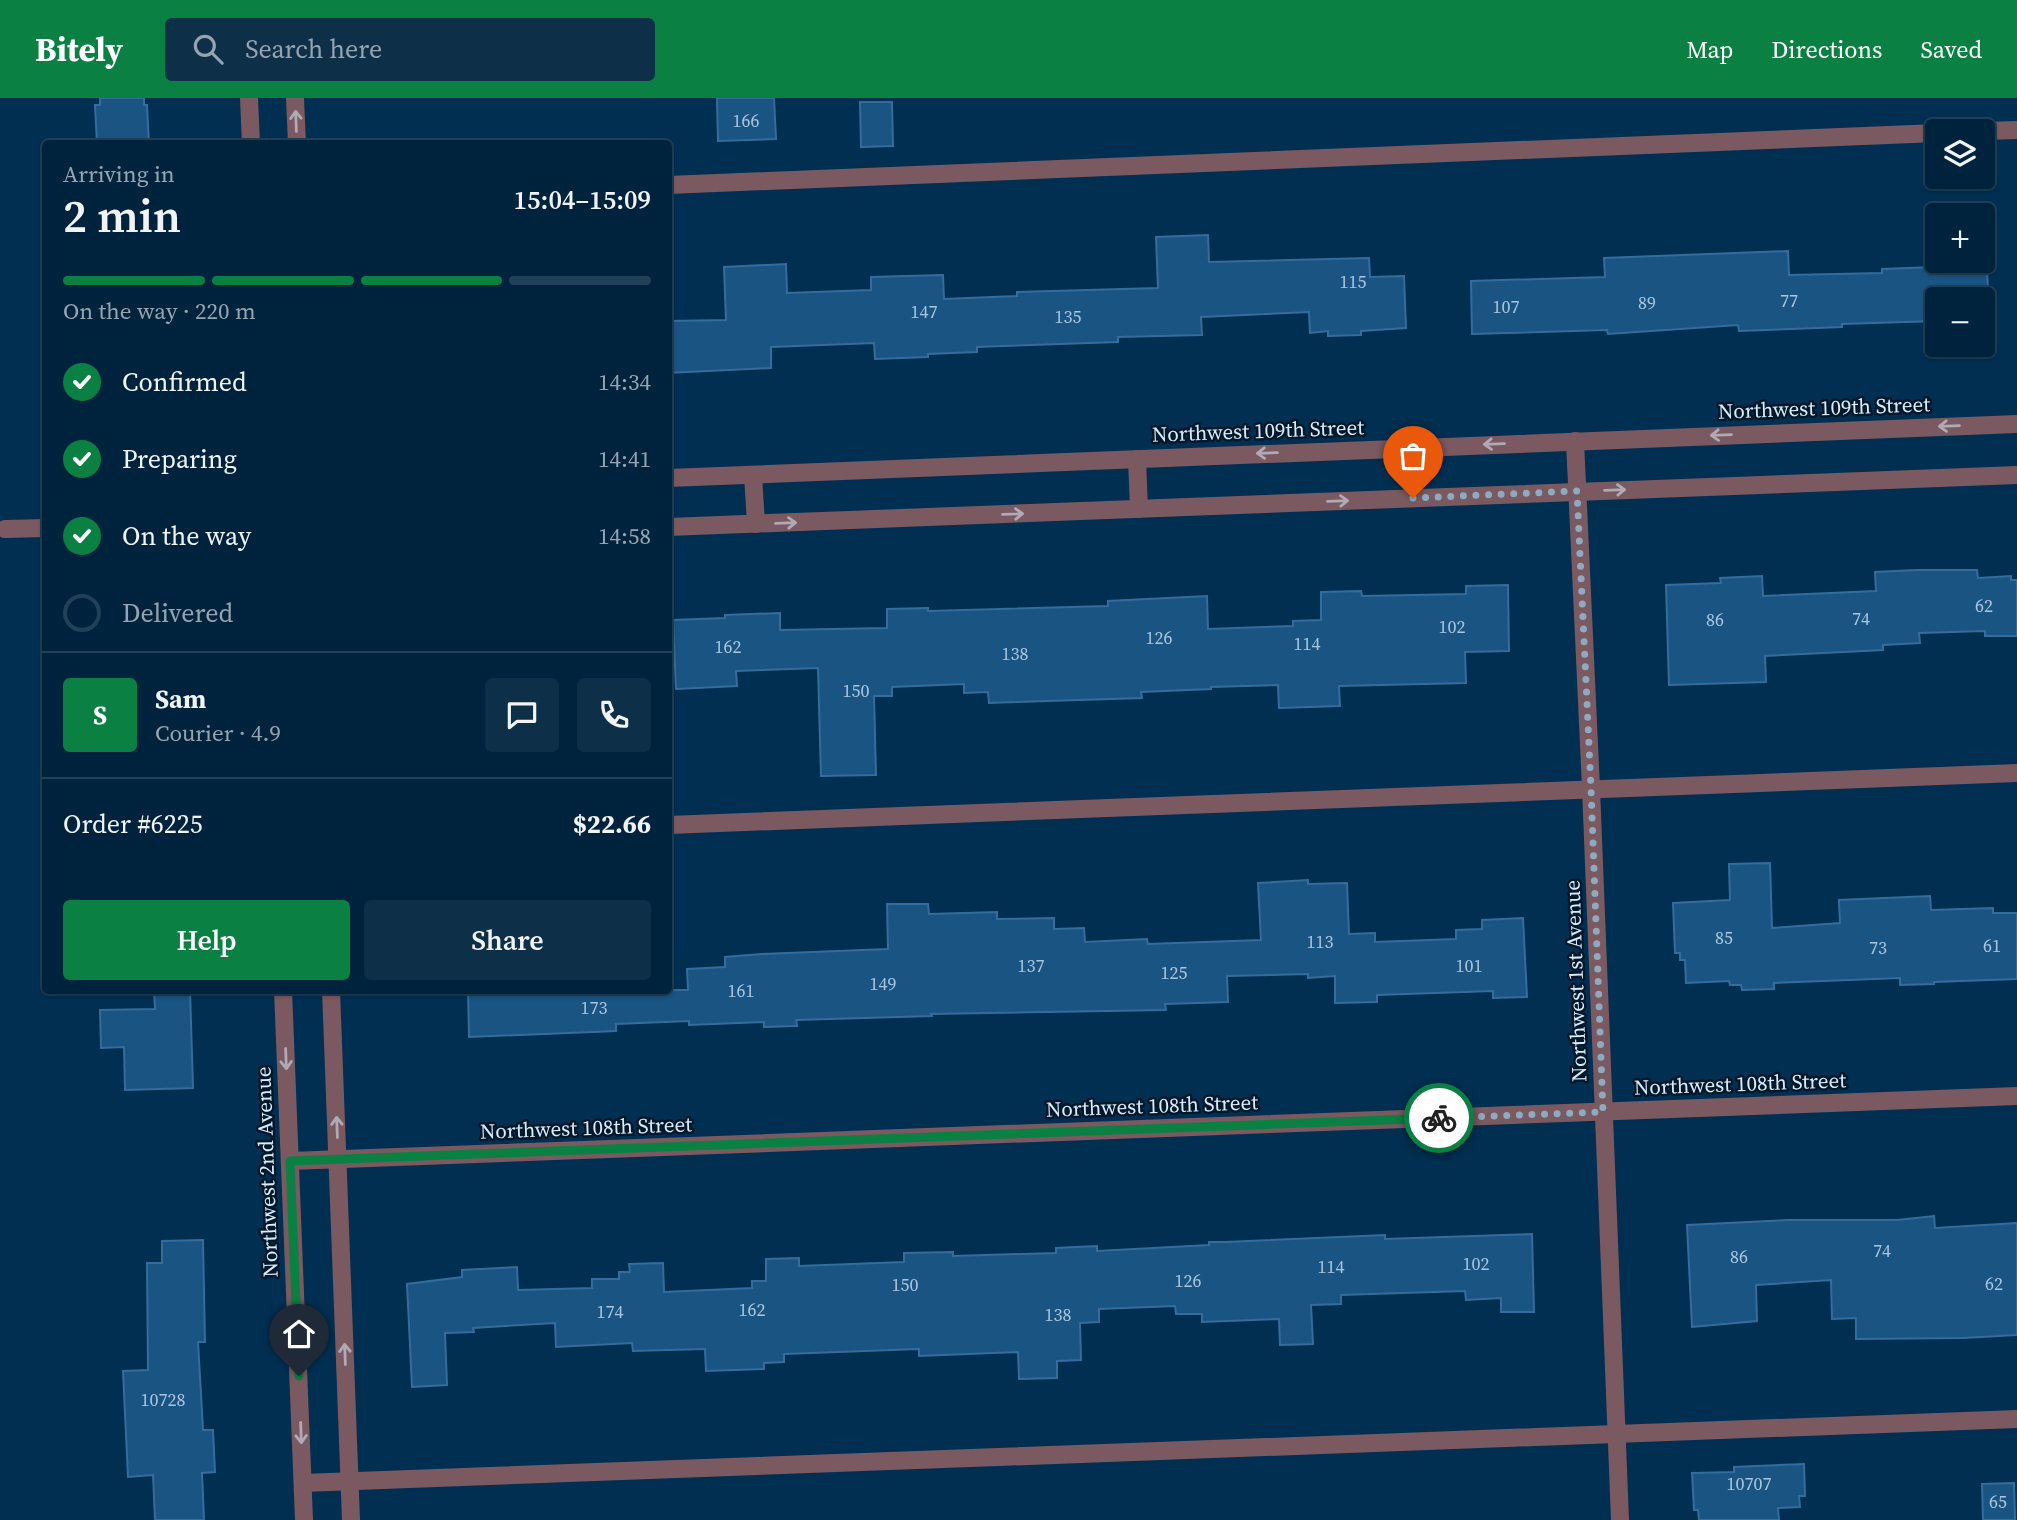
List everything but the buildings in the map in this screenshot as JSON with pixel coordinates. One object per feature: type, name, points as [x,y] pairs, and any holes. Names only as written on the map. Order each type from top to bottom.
[{"type":"street","points":[[249,98],[251,140]]},
{"type":"street","points":[[295,98],[297,140]]},
{"type":"street","points":[[1995,131],[2017,130]]},
{"type":"street","points":[[672,185],[1925,133]]},
{"type":"street","name":"Northwest 109th Street","points":[[672,478],[2017,424]]},
{"type":"street","name":"Northwest 1st Avenue","points":[[1575,441],[1620,1520]]},
{"type":"street","points":[[1137,458],[1139,509]]},
{"type":"street","points":[[753,475],[756,524]]},
{"type":"street","points":[[672,527],[2017,475]]},
{"type":"street","points":[[5,529],[42,528]]},
{"type":"street","points":[[672,825],[2017,773]]},
{"type":"street","name":"Northwest 2nd Avenue","points":[[283,994],[304,1520]]},
{"type":"street","points":[[331,994],[351,1520]]},
{"type":"street","name":"Northwest 108th Street","points":[[290,1161],[2017,1096]]},
{"type":"street","points":[[303,1483],[2017,1419]]},
{"type":"way so far","points":[[1413,498],[1577,491],[1591,788],[1603,1112],[1439,1118]]},
{"type":"route","points":[[299,1376],[290,1161],[1439,1118]]}]
